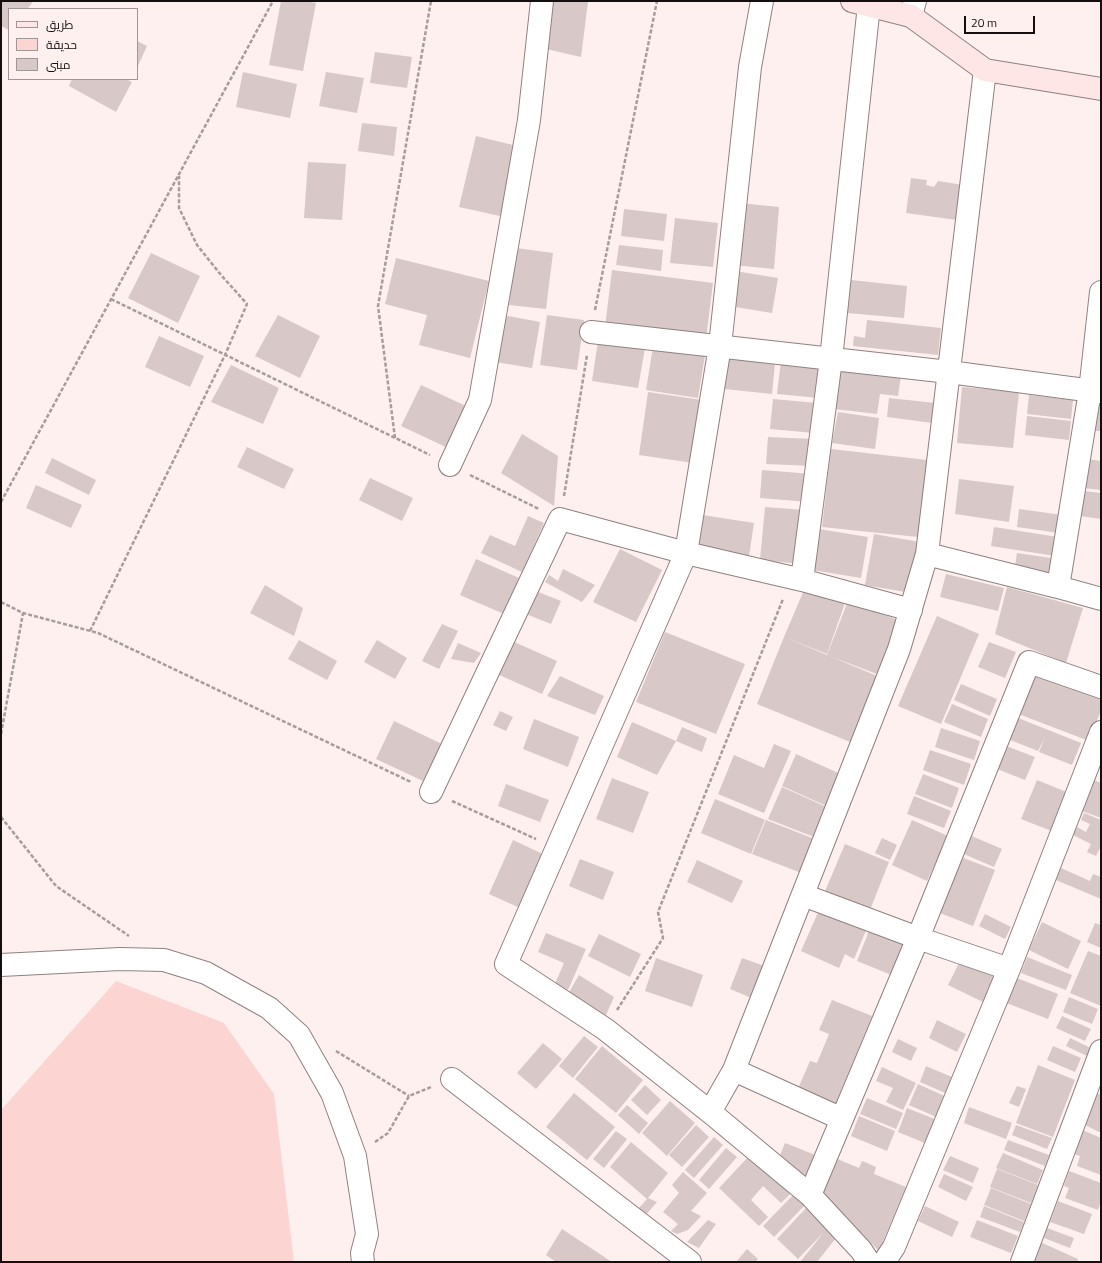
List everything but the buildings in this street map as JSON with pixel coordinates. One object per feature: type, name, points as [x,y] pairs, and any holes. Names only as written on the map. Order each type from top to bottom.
[{"type":"street","points":[[450,465],[480,400],[529,120],[542,1]]},
{"type":"street","points":[[762,1],[750,67],[720,346],[686,553],[506,964],[605,1030],[710,1112],[810,1196],[861,1250],[869,1262]]},
{"type":"street","points":[[797,579],[831,359],[860,3],[913,8],[985,70],[1101,89]]},
{"type":"street","points":[[710,1112],[734,1070],[899,649],[927,554],[985,70]]},
{"type":"street","points":[[1058,587],[1095,391],[1101,292]]},
{"type":"street","points":[[590,332],[949,372],[1095,391]]},
{"type":"street","points":[[431,792],[560,519],[686,553],[797,579],[910,610]]},
{"type":"street","points":[[927,554],[1058,587],[1101,600]]},
{"type":"street","points":[[810,1196],[918,938],[1029,662],[1101,687]]},
{"type":"street","points":[[884,1262],[894,1247],[1009,969],[1101,732]]},
{"type":"street","points":[[803,895],[918,938],[1009,969]]},
{"type":"street","points":[[1,965],[120,959],[164,960],[206,973],[269,1008],[299,1035],[332,1093],[355,1156],[367,1234],[360,1259]]},
{"type":"street","points":[[1022,1262],[1101,1051]]},
{"type":"street","points":[[734,1070],[842,1119]]},
{"type":"street","points":[[452,1079],[690,1262]]},
{"type":"path","points":[[1,502],[273,1]]},
{"type":"path","points":[[395,438],[378,306],[431,1]]},
{"type":"path","points":[[111,300],[560,519],[590,332],[657,1]]},
{"type":"path","points":[[90,631],[225,355],[247,304],[221,276],[197,245],[179,208],[179,175]]},
{"type":"path","points":[[605,1030],[663,938],[658,912],[797,579]]},
{"type":"path","points":[[1,602],[23,613],[98,633],[431,792],[557,848]]},
{"type":"path","points":[[1,734],[23,613]]},
{"type":"path","points":[[1,817],[56,886],[134,939]]},
{"type":"path","points":[[335,1050],[409,1096]]},
{"type":"path","points":[[355,1156],[388,1133],[409,1096],[452,1079]]},
{"type":"green space","points":[[116,981],[224,1023],[274,1094],[294,1262],[1,1262],[1,1110]]}]
